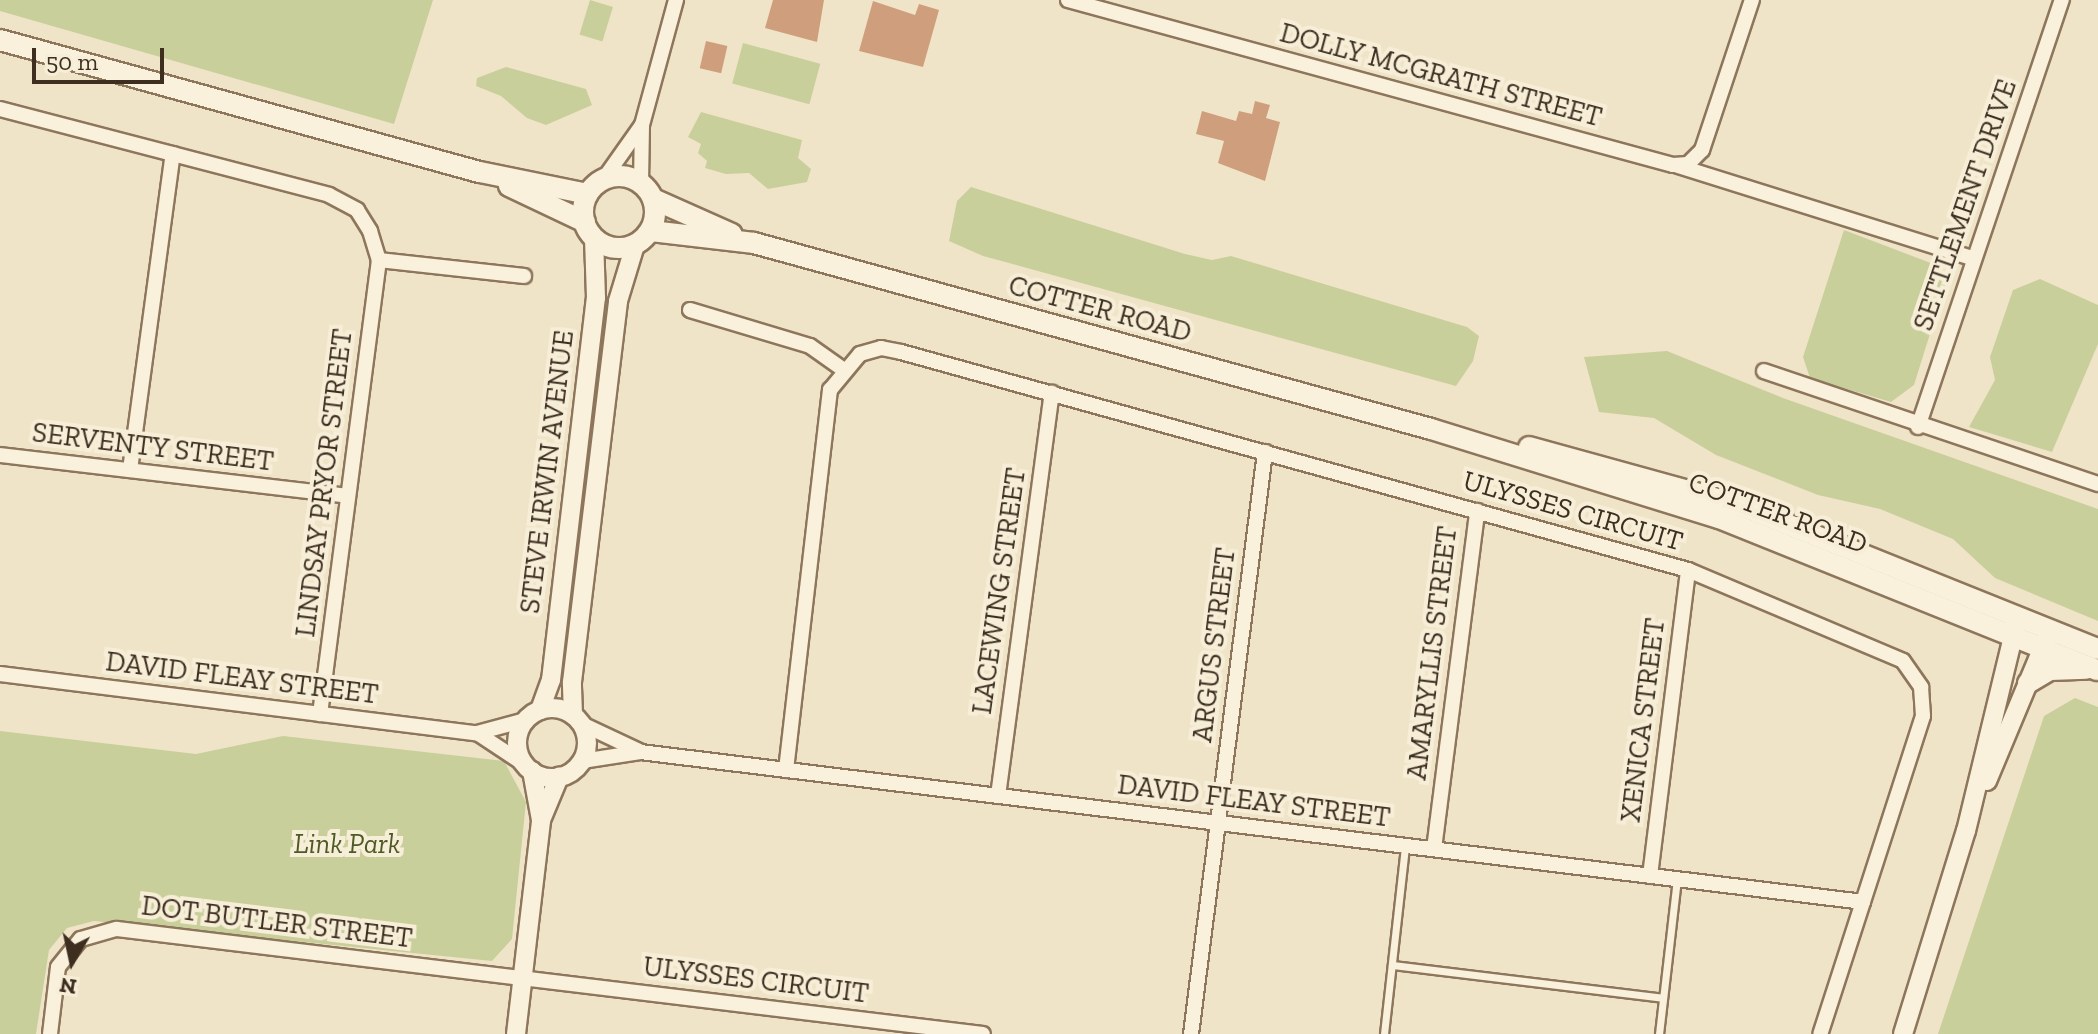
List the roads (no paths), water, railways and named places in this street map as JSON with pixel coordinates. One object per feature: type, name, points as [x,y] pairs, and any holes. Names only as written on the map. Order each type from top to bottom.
[{"type":"main road","points":[[0,40],[480,172],[588,194]]},
{"type":"main road","points":[[480,172],[590,230],[614,248],[643,238],[647,191],[623,176],[603,180],[588,194]]},
{"type":"main road","name":"COTTER ROAD","points":[[647,191],[754,243],[1431,429],[1719,518],[2014,636],[2046,638],[2098,649]]},
{"type":"main road","points":[[588,194],[590,230]]},
{"type":"main road","name":"COTTER ROAD","points":[[643,238],[754,243]]},
{"type":"main road","name":"COTTER ROAD","points":[[1431,429],[1503,441],[1695,491],[2018,615],[2046,638],[2098,670]]},
{"type":"main road","points":[[2028,683],[2050,670],[2098,670]]},
{"type":"street","points":[[647,191],[642,125],[676,0]]},
{"type":"street","name":"DOLLY MCGRATH STREET","points":[[1068,0],[1673,165],[1974,259]]},
{"type":"street","points":[[1673,165],[1688,164],[1702,150],[1752,0]]},
{"type":"street","name":"SETTLEMENT DRIVE","points":[[1918,427],[2062,0]]},
{"type":"street","points":[[0,109],[329,195],[357,210],[379,260],[524,276]]},
{"type":"street","points":[[603,180],[642,125]]},
{"type":"street","points":[[130,470],[173,154]]},
{"type":"street","name":"STEVE IRWIN AVENUE","points":[[533,715],[551,680],[594,314],[590,230]]},
{"type":"street","name":"STEVE IRWIN AVENUE","points":[[577,719],[572,682],[618,301],[643,238]]},
{"type":"street","name":"LINDSAY PRYOR STREET","points":[[320,714],[379,260]]},
{"type":"street","points":[[690,310],[810,346],[844,370],[830,390],[786,770]]},
{"type":"street","name":"ULYSSES CIRCUIT","points":[[844,370],[860,354],[881,348],[1052,393],[1688,570],[1903,661],[1921,687],[1923,716],[1820,1034]]},
{"type":"street","points":[[1764,371],[1918,427],[2098,484]]},
{"type":"street","name":"LACEWING STREET","points":[[998,796],[1052,393]]},
{"type":"street","name":"ARGUS STREET","points":[[1191,1034],[1265,452]]},
{"type":"street","name":"SERVENTY STREET","points":[[0,455],[348,496]]},
{"type":"street","name":"AMARYLLIS STREET","points":[[1434,849],[1477,511]]},
{"type":"street","name":"XENICA STREET","points":[[1650,876],[1688,570]]},
{"type":"street","points":[[1903,1034],[1966,831],[2018,615]]},
{"type":"street","points":[[1966,831],[2046,638]]},
{"type":"street","name":"DAVID FLEAY STREET","points":[[0,674],[477,733],[533,715]]},
{"type":"street","points":[[516,1034],[541,820],[559,777],[582,761],[588,742],[577,719],[533,715],[517,742],[528,768],[541,820]]},
{"type":"street","name":"DAVID FLEAY STREET","points":[[577,719],[640,752]]},
{"type":"street","name":"DAVID FLEAY STREET","points":[[477,733],[528,768]]},
{"type":"street","name":"DAVID FLEAY STREET","points":[[582,761],[640,752],[1863,902]]},
{"type":"street","points":[[528,768],[559,777]]},
{"type":"street","name":"DOT BUTLER STREET","points":[[50,1034],[58,967],[81,939],[117,929],[522,978]]},
{"type":"street","name":"ULYSSES CIRCUIT","points":[[522,978],[983,1034]]},
{"type":"lane","points":[[1384,1034],[1405,846]]},
{"type":"lane","points":[[1659,1034],[1677,879]]},
{"type":"lane","points":[[1392,965],[1663,998]]},
{"type":"park label","name":"Link Park","points":[[347,844]]}]
